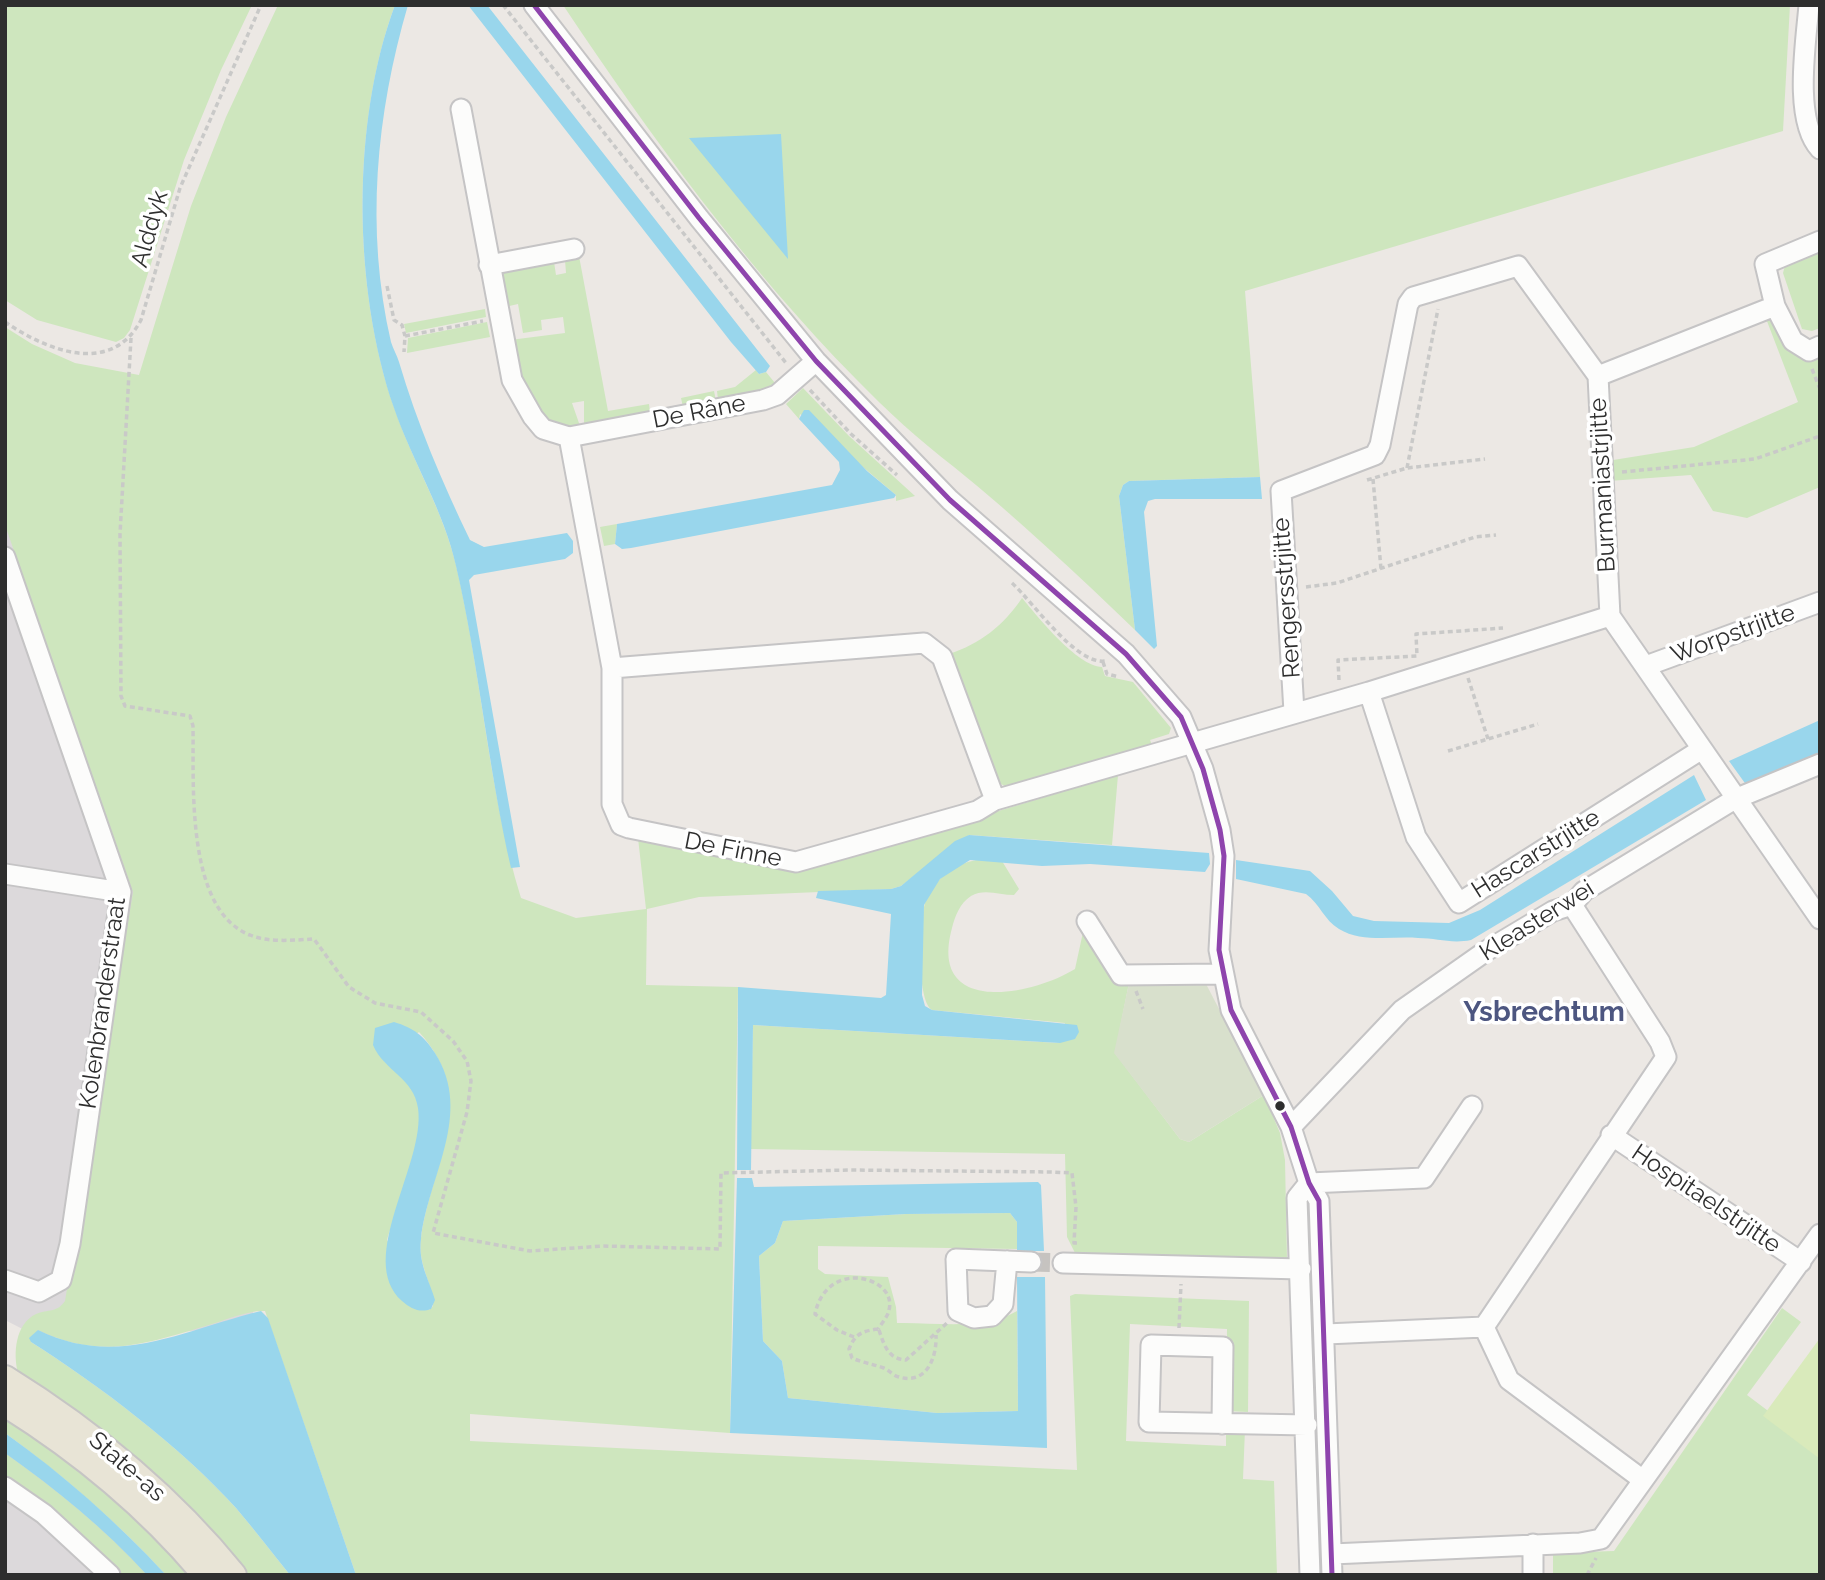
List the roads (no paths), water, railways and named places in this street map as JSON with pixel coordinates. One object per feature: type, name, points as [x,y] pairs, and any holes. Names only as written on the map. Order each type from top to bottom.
[{"type":"main road","name":"State-as","points":[[5,1378],[85,1430],[130,1467],[190,1524],[234,1575]]},
{"type":"main road","name":"State-as","points":[[5,1405],[40,1426],[106,1478],[205,1575]]},
{"type":"street","points":[[534,5],[699,218],[816,361],[950,500],[1126,654],[1169,701],[1193,741],[1215,809],[1224,856],[1219,923],[1222,974],[1231,1010],[1291,1127],[1309,1183],[1319,1201],[1326,1334],[1332,1575]]},
{"type":"street","points":[[1809,5],[1803,90],[1806,112],[1820,149]]},
{"type":"street","points":[[461,109],[506,360],[522,400],[543,429],[569,436]]},
{"type":"street","points":[[1820,241],[1765,264],[1775,306],[1793,341],[1809,351],[1820,346]]},
{"type":"street","points":[[489,265],[574,249]]},
{"type":"street","name":"Rengersstrjitte","points":[[1294,712],[1282,491],[1369,470],[1380,445],[1408,304],[1423,291],[1518,265],[1598,376]]},
{"type":"street","name":"Burmaniastrjitte","points":[[1610,616],[1598,376],[1775,306]]},
{"type":"street","name":"De Râne","points":[[569,436],[763,400],[777,395],[816,361]]},
{"type":"street","name":"De Finne","points":[[569,436],[612,668],[612,804],[621,825],[796,862],[977,811],[995,800],[1193,741]]},
{"type":"street","name":"Kolenbranderstraat","points":[[5,557],[121,892],[70,1244],[61,1280],[39,1292],[5,1280]]},
{"type":"street","name":"Worpstrjitte","points":[[1646,666],[1820,602]]},
{"type":"street","points":[[1193,741],[1369,692],[1610,616],[1735,799],[1812,896],[1820,919]]},
{"type":"street","points":[[612,668],[924,643],[942,657],[995,800]]},
{"type":"street","name":"Hascarstrjitte","points":[[1369,692],[1416,837],[1459,903],[1702,749]]},
{"type":"street","name":"Kleasterwei","points":[[1291,1127],[1402,1010],[1486,951],[1553,911],[1572,905],[1584,891],[1735,799],[1820,764]]},
{"type":"street","points":[[5,874],[121,892]]},
{"type":"street","points":[[1484,1327],[1666,1057],[1660,1042],[1572,905]]},
{"type":"street","points":[[1087,921],[1121,975],[1222,974]]},
{"type":"street","points":[[1310,1565],[1297,1198],[1309,1183],[1424,1178],[1472,1106]]},
{"type":"street","name":"Hospitaelstrjitte","points":[[1611,1135],[1801,1262]]},
{"type":"street","points":[[1332,1554],[1601,1539],[1820,1234]]},
{"type":"street","points":[[1007,1261],[1003,1304],[992,1316],[974,1318],[958,1311],[956,1259],[1007,1261],[1031,1262]]},
{"type":"street","points":[[1063,1263],[1301,1269]]},
{"type":"street","points":[[1326,1334],[1484,1327]]},
{"type":"street","points":[[1484,1327],[1509,1380],[1643,1480]]},
{"type":"street","points":[[1222,1424],[1223,1346],[1151,1345],[1149,1422],[1222,1424],[1307,1425]]},
{"type":"street","points":[[5,1487],[44,1514],[110,1575]]},
{"type":"street","points":[[1532,1544],[1532,1575]]},
{"type":"water","points":[[395,5],[408,5],[388,88],[378,172],[377,215],[378,257],[392,345],[431,452],[470,540],[484,547],[567,533],[573,541],[573,553],[565,559],[474,575],[469,580],[520,867],[511,868],[464,603],[451,546],[394,408],[380,361],[371,311],[365,259],[365,153],[371,101],[381,51]]},
{"type":"water","points":[[468,5],[487,5],[770,366],[766,372],[759,374],[731,342]]},
{"type":"water","points":[[781,134],[788,259],[689,138]]},
{"type":"water","points":[[804,410],[809,410],[867,471],[896,495],[894,498],[631,548],[622,549],[615,544],[617,524],[832,485],[840,470],[839,462],[799,419]]},
{"type":"water","points":[[1260,477],[1262,499],[1148,501],[1144,512],[1157,646],[1154,649],[1135,630],[1119,496],[1123,485],[1129,481]]},
{"type":"water","points":[[1820,720],[1820,754],[1747,786],[1729,761]]},
{"type":"water","points":[[1694,775],[1706,800],[1471,940],[1357,936],[1334,925],[1306,894],[1236,879],[1236,860],[1310,871],[1353,916],[1374,921],[1449,923],[1480,910]]},
{"type":"water","points":[[969,835],[1209,853],[1210,864],[1205,872],[1090,864],[1042,866],[970,860],[940,879],[924,905],[922,995],[925,1006],[932,1010],[1077,1025],[1079,1032],[1075,1039],[1060,1043],[753,1025],[751,1170],[737,1170],[738,987],[881,998],[886,995],[891,914],[816,898],[818,891],[891,889],[901,886],[955,841]]},
{"type":"water","points":[[394,1022],[413,1030],[431,1047],[446,1076],[450,1099],[450,1122],[421,1239],[423,1263],[435,1300],[431,1309],[423,1311],[402,1301],[390,1283],[386,1261],[395,1210],[418,1131],[418,1108],[411,1089],[384,1062],[373,1045],[375,1028]]},
{"type":"water","points":[[737,1178],[752,1178],[754,1187],[1038,1182],[1041,1185],[1044,1251],[1017,1251],[1017,1222],[1010,1213],[906,1214],[783,1221],[775,1243],[759,1256],[763,1341],[782,1361],[788,1398],[937,1413],[1018,1411],[1017,1277],[1045,1277],[1047,1448],[730,1433]]},
{"type":"water","points":[[261,1311],[268,1318],[356,1575],[290,1575],[236,1508],[191,1463],[112,1398],[29,1338],[38,1330],[67,1341],[95,1346],[123,1346],[177,1336]]},
{"type":"water","points":[[5,1433],[89,1500],[166,1575],[147,1575],[79,1510],[5,1453]]},
{"type":"tunnel","points":[[1031,1262],[1063,1263]]},
{"type":"district","name":"Ysbrechtum","points":[[1544,1013]]}]
